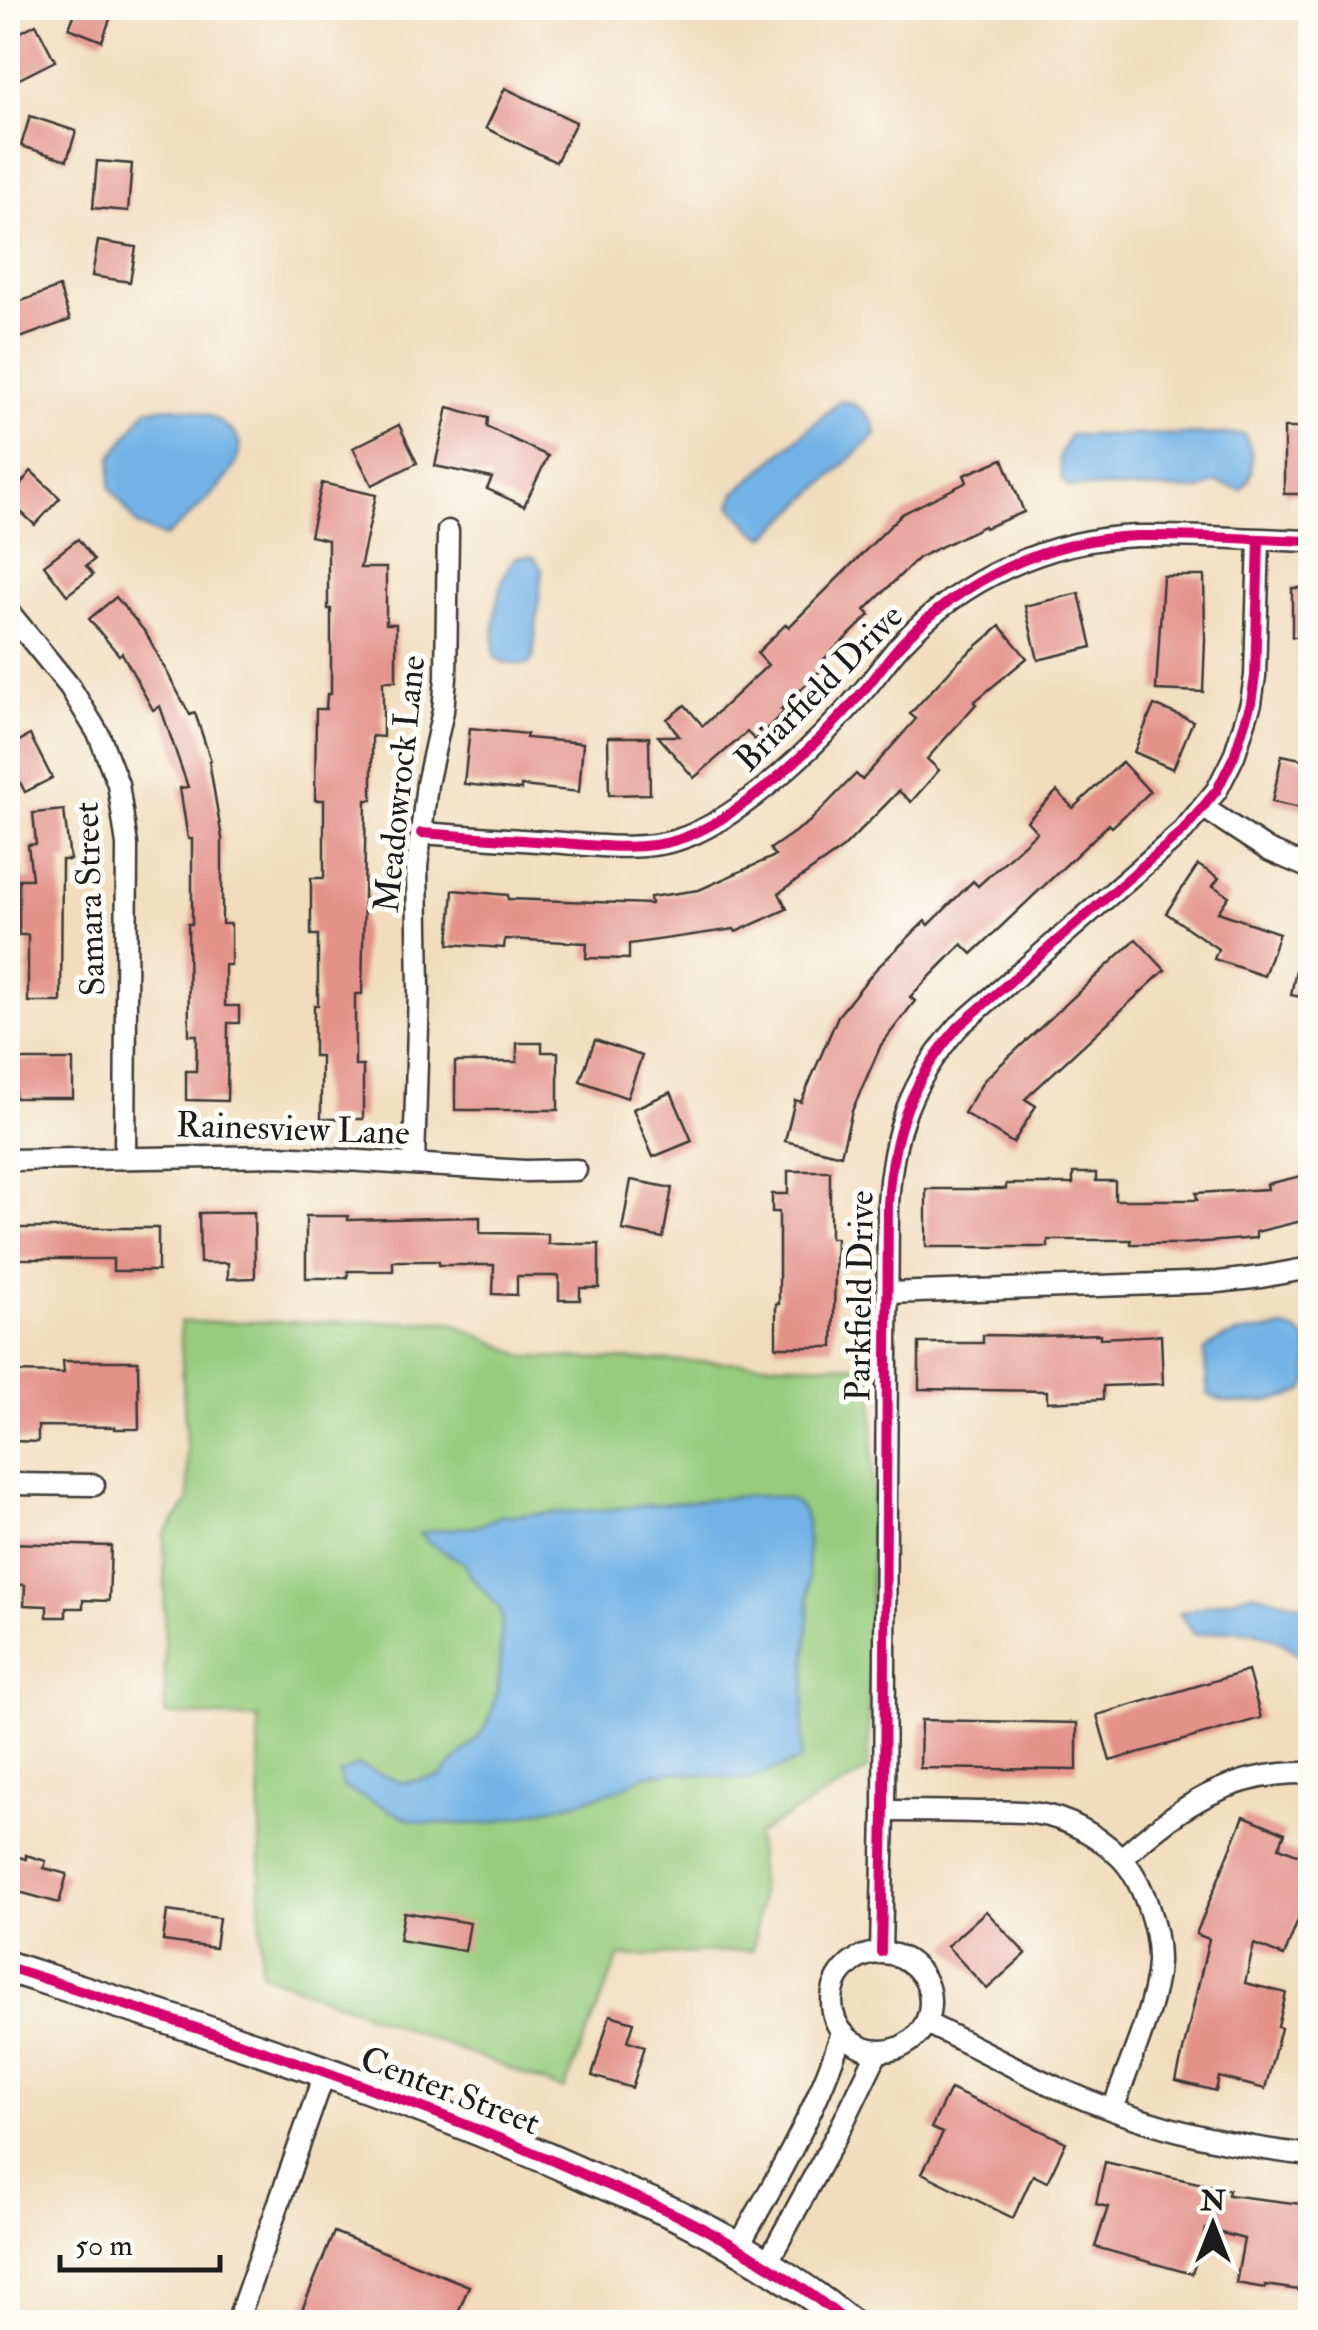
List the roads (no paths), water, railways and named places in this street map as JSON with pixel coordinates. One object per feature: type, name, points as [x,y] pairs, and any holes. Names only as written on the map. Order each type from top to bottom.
[{"type":"main road","name":"Center Street","points":[[8,1967],[325,2072],[547,2158],[738,2247],[847,2322]]},
{"type":"street","name":"Meadowrock Lane","points":[[414,1164],[419,990],[417,867],[427,784],[443,711],[448,531]]},
{"type":"street","name":"Briarfield Drive","points":[[421,834],[622,847],[660,844],[690,836],[734,810],[812,745],[918,627],[992,574],[1072,544],[1105,539],[1149,536],[1310,541]]},
{"type":"street","name":"Parkfield Drive","points":[[881,1952],[890,1171],[904,1116],[924,1071],[959,1026],[1183,830],[1217,790],[1234,756],[1251,702],[1259,540]]},
{"type":"street","name":"Samara Street","points":[[8,611],[70,688],[99,735],[118,784],[127,845],[125,1158]]},
{"type":"street","points":[[1204,808],[1268,850],[1310,868]]},
{"type":"street","name":"Rainesview Lane","points":[[8,1160],[279,1156],[525,1171],[576,1170]]},
{"type":"street","points":[[888,1293],[1218,1282],[1310,1268]]},
{"type":"street","points":[[8,1484],[94,1485]]},
{"type":"street","points":[[1122,1858],[1180,1812],[1225,1786],[1285,1772],[1310,1773]]},
{"type":"street","points":[[884,1811],[1035,1813],[1070,1823],[1122,1858],[1147,1904],[1154,1924],[1158,1960],[1146,2015],[1113,2109]]},
{"type":"street","points":[[865,1955],[898,1955],[924,1977],[930,1993],[926,2023],[905,2046],[892,2050],[878,2051],[852,2042],[834,2018],[834,1988],[840,1974],[865,1955]]},
{"type":"street","points":[[926,2023],[1023,2072],[1113,2109],[1188,2133],[1310,2155]]},
{"type":"street","points":[[738,2247],[816,2100],[842,2032]]},
{"type":"street","points":[[766,2265],[878,2051]]},
{"type":"street","points":[[237,2322],[325,2072]]},
{"type":"water","points":[[840,401],[864,412],[876,435],[766,537],[754,531],[731,506],[735,493]]},
{"type":"water","points":[[173,407],[200,412],[218,421],[237,436],[239,454],[213,494],[165,537],[138,526],[110,487],[112,457],[147,409]]},
{"type":"water","points":[[1244,434],[1252,463],[1241,490],[1215,482],[1201,490],[1070,487],[1062,480],[1059,458],[1069,435]]},
{"type":"water","points":[[516,557],[534,557],[542,570],[533,659],[528,665],[503,663],[494,656],[499,591]]},
{"type":"water","points":[[1284,1328],[1298,1332],[1308,1341],[1309,1380],[1305,1389],[1284,1398],[1242,1403],[1208,1394],[1204,1352],[1212,1345],[1241,1333]]},
{"type":"water","points":[[745,1496],[791,1500],[807,1521],[809,1615],[801,1760],[747,1780],[673,1772],[645,1775],[620,1789],[487,1824],[424,1823],[343,1787],[339,1774],[357,1765],[403,1783],[441,1776],[482,1733],[490,1718],[498,1686],[500,1609],[465,1564],[420,1533],[481,1525],[500,1516]]},
{"type":"water","points":[[1252,1593],[1310,1606],[1310,1663],[1282,1643],[1257,1632],[1229,1630],[1195,1635],[1179,1613]]}]
